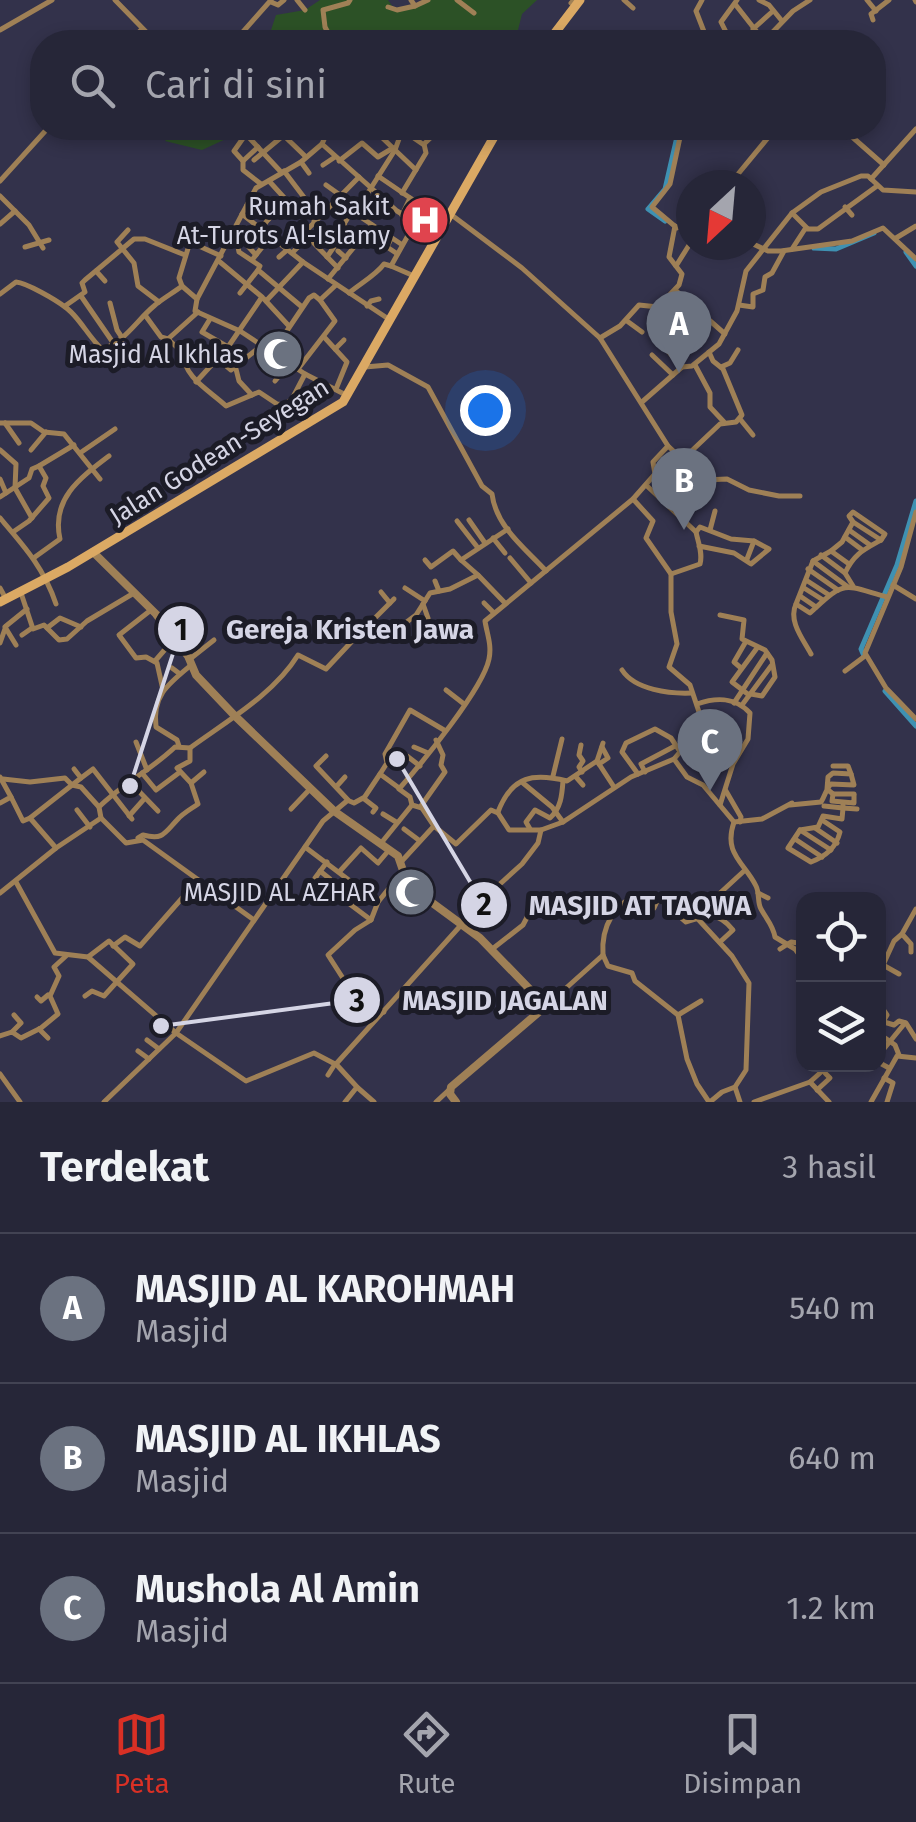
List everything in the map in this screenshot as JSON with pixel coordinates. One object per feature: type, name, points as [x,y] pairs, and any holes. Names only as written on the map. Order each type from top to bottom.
[{"type":"main road","points":[[556,30],[573,2]]},
{"type":"main road","name":"Jalan Godean-Seyegan","points":[[3,601],[93,552],[340,404],[490,140]]},
{"type":"street","points":[[0,30],[52,0]]},
{"type":"street","points":[[115,0],[141,30]]},
{"type":"street","points":[[245,30],[271,1],[278,5],[284,0]]},
{"type":"street","points":[[296,0],[306,10]]},
{"type":"street","points":[[327,30],[323,10],[348,4],[350,0]]},
{"type":"street","points":[[388,6],[397,10],[428,0]]},
{"type":"street","points":[[457,0],[474,13]]},
{"type":"street","points":[[624,0],[634,8]]},
{"type":"street","points":[[702,0],[696,12],[703,30]]},
{"type":"street","points":[[727,0],[735,3],[753,28],[773,10]]},
{"type":"street","points":[[759,0],[782,21]]},
{"type":"street","points":[[774,30],[808,0]]},
{"type":"street","points":[[867,0],[876,11]]},
{"type":"street","points":[[872,20],[871,15],[889,0]]},
{"type":"street","points":[[724,30],[720,22],[735,3]]},
{"type":"street","points":[[871,179],[916,129]]},
{"type":"street","points":[[0,181],[37,140]]},
{"type":"street","points":[[241,140],[234,149],[243,161],[243,170],[265,182],[289,203],[317,217]]},
{"type":"street","points":[[252,140],[283,172],[329,232]]},
{"type":"street","points":[[243,161],[272,140]]},
{"type":"street","points":[[289,140],[310,173]]},
{"type":"street","points":[[324,140],[304,160],[265,182],[251,196],[194,309],[240,331],[304,374],[348,396]]},
{"type":"street","points":[[385,140],[416,170]]},
{"type":"street","points":[[353,246],[344,226],[398,140]]},
{"type":"street","points":[[402,193],[426,153],[417,140]]},
{"type":"street","points":[[424,145],[428,140]]},
{"type":"street","points":[[656,308],[683,278],[669,257],[674,227],[652,207],[670,186],[680,140]]},
{"type":"street","points":[[741,170],[766,140]]},
{"type":"street","points":[[856,140],[884,165]]},
{"type":"street","points":[[323,166],[362,143],[378,158],[394,149]]},
{"type":"street","points":[[322,144],[415,224],[439,230],[465,224]]},
{"type":"street","points":[[254,160],[261,149]]},
{"type":"street","points":[[378,176],[418,204]]},
{"type":"street","points":[[766,247],[792,213],[821,192],[847,180],[865,176],[877,186],[916,192]]},
{"type":"street","points":[[338,268],[304,232],[359,177]]},
{"type":"street","points":[[378,196],[390,184]]},
{"type":"street","points":[[326,185],[354,212],[401,244]]},
{"type":"street","points":[[792,213],[808,228],[818,229],[877,186]]},
{"type":"street","points":[[0,196],[42,245]]},
{"type":"street","points":[[251,196],[275,210],[262,229]]},
{"type":"street","points":[[402,215],[410,198]]},
{"type":"street","points":[[247,204],[269,219]]},
{"type":"street","points":[[845,206],[852,215]]},
{"type":"street","points":[[0,224],[14,210]]},
{"type":"street","points":[[242,214],[302,262],[390,320]]},
{"type":"street","points":[[449,214],[522,268],[600,338],[668,446],[705,480],[726,479],[749,490],[800,496]]},
{"type":"street","points":[[391,266],[415,224]]},
{"type":"street","points":[[328,279],[372,225]]},
{"type":"street","points":[[896,238],[916,226]]},
{"type":"street","points":[[792,249],[808,228]]},
{"type":"street","points":[[766,252],[852,241],[880,228],[896,238],[916,260]]},
{"type":"street","points":[[128,230],[117,241],[134,263],[138,286],[159,302]]},
{"type":"street","points":[[202,239],[210,230],[229,236],[237,242],[238,252],[254,258]]},
{"type":"street","points":[[254,258],[271,236]]},
{"type":"street","points":[[279,258],[308,238]]},
{"type":"street","points":[[82,282],[134,239],[145,239],[185,255]]},
{"type":"street","points":[[391,239],[388,248],[396,253]]},
{"type":"street","points":[[25,247],[50,240]]},
{"type":"street","points":[[327,256],[338,241]]},
{"type":"street","points":[[198,299],[182,286],[179,278],[190,242],[220,259],[248,282],[288,326]]},
{"type":"street","points":[[240,293],[260,266],[246,243]]},
{"type":"street","points":[[338,251],[346,258]]},
{"type":"street","points":[[739,305],[753,307],[753,294],[763,290],[765,277],[772,273],[784,252]]},
{"type":"street","points":[[676,266],[680,260]]},
{"type":"street","points":[[642,402],[682,367],[694,364],[709,352],[725,334],[739,305],[743,277],[756,260]]},
{"type":"street","points":[[196,382],[264,299],[302,262]]},
{"type":"street","points":[[349,293],[384,264],[414,276]]},
{"type":"street","points":[[258,270],[302,307]]},
{"type":"street","points":[[96,271],[105,282]]},
{"type":"street","points":[[64,306],[86,289],[75,278]]},
{"type":"street","points":[[0,294],[16,282],[25,283],[64,306],[103,349],[122,339],[159,302],[182,286]]},
{"type":"street","points":[[320,300],[336,285]]},
{"type":"street","points":[[674,290],[725,334]]},
{"type":"street","points":[[272,353],[313,295],[335,320],[298,369]]},
{"type":"street","points":[[81,296],[114,344]]},
{"type":"street","points":[[368,306],[379,299]]},
{"type":"street","points":[[110,303],[122,339]]},
{"type":"street","points":[[600,338],[626,320],[639,305],[656,308]]},
{"type":"street","points":[[656,308],[661,320],[657,328],[661,342],[682,367]]},
{"type":"street","points":[[168,340],[198,312]]},
{"type":"street","points":[[145,315],[161,337],[183,353],[196,382],[226,406],[260,392],[284,405],[292,399],[304,374]]},
{"type":"street","points":[[210,319],[202,332],[228,347]]},
{"type":"street","points":[[626,320],[642,332]]},
{"type":"street","points":[[96,344],[107,333]]},
{"type":"street","points":[[324,338],[347,362],[336,389]]},
{"type":"street","points":[[335,350],[344,340]]},
{"type":"street","points":[[219,356],[228,370],[236,368],[261,346]]},
{"type":"street","points":[[667,350],[655,357],[673,375]]},
{"type":"street","points":[[722,367],[730,363],[738,350]]},
{"type":"street","points":[[709,352],[722,367],[741,406],[740,419],[753,435]]},
{"type":"street","points":[[275,381],[289,364]]},
{"type":"street","points":[[694,364],[710,393],[710,407],[724,422]]},
{"type":"street","points":[[363,368],[388,365],[428,387],[517,543],[546,571]]},
{"type":"street","points":[[236,368],[239,380],[252,396]]},
{"type":"street","points":[[682,460],[724,422],[740,419]]},
{"type":"street","points":[[2,423],[31,424],[46,432],[64,434],[100,479]]},
{"type":"street","points":[[2,423],[19,443]]},
{"type":"street","points":[[80,453],[115,429]]},
{"type":"street","points":[[31,450],[46,432]]},
{"type":"street","points":[[0,479],[3,495],[39,466],[74,446]]},
{"type":"street","points":[[400,788],[420,766],[486,671],[490,645],[484,622],[632,499],[655,474],[654,460],[668,446]]},
{"type":"street","points":[[0,450],[16,464],[15,488],[32,518]]},
{"type":"street","points":[[35,557],[60,538],[58,511],[71,489],[109,456]]},
{"type":"street","points":[[13,532],[49,498],[43,486],[46,478],[39,466]]},
{"type":"street","points":[[646,485],[696,532],[700,564],[671,574]]},
{"type":"street","points":[[632,499],[654,521],[646,538],[671,574],[676,644],[669,667],[690,685],[700,726],[714,740]]},
{"type":"street","points":[[47,502],[58,511]]},
{"type":"street","points":[[710,530],[715,512]]},
{"type":"street","points":[[811,654],[792,612],[808,569],[847,534],[852,522],[849,515],[854,512],[885,534],[881,540],[860,549],[845,573]]},
{"type":"street","points":[[844,671],[863,654],[893,585],[916,512]]},
{"type":"street","points":[[0,518],[35,557],[37,570],[56,604]]},
{"type":"street","points":[[469,520],[481,546]]},
{"type":"street","points":[[457,521],[481,546]]},
{"type":"street","points":[[696,532],[700,527],[731,539],[754,541],[769,551],[754,563],[734,552],[699,546]]},
{"type":"street","points":[[461,560],[508,528]]},
{"type":"street","points":[[847,534],[870,545]]},
{"type":"street","points":[[847,534],[860,549]]},
{"type":"street","points":[[493,538],[531,583]]},
{"type":"street","points":[[746,559],[754,541]]},
{"type":"street","points":[[425,560],[431,567],[441,564],[453,550],[504,602]]},
{"type":"street","points":[[93,552],[151,610],[234,715],[334,811],[390,849],[408,884],[492,950],[546,1006]]},
{"type":"street","points":[[831,552],[849,564]]},
{"type":"street","points":[[821,555],[845,573],[851,586]]},
{"type":"street","points":[[813,561],[851,586],[885,596]]},
{"type":"street","points":[[818,587],[835,565]]},
{"type":"street","points":[[808,569],[838,590]]},
{"type":"street","points":[[373,620],[391,634],[412,618],[430,592],[478,576]]},
{"type":"street","points":[[805,579],[826,597]]},
{"type":"street","points":[[436,581],[445,599]]},
{"type":"street","points":[[893,585],[916,599]]},
{"type":"street","points":[[796,604],[809,613],[826,597],[851,586]]},
{"type":"street","points":[[0,588],[3,601]]},
{"type":"street","points":[[405,588],[424,602],[428,634]]},
{"type":"street","points":[[803,588],[826,597]]},
{"type":"street","points":[[20,592],[32,628]]},
{"type":"street","points":[[99,807],[178,746],[190,748],[275,684],[298,655],[327,669],[392,601],[380,592]]},
{"type":"street","points":[[22,635],[44,624],[57,640],[69,642],[81,627],[134,594]]},
{"type":"street","points":[[800,596],[816,607]]},
{"type":"street","points":[[484,603],[494,612]]},
{"type":"street","points":[[0,643],[5,628],[27,609]]},
{"type":"street","points":[[151,610],[118,636],[136,658],[155,660]]},
{"type":"street","points":[[720,615],[744,620],[741,636],[768,653]]},
{"type":"street","points":[[48,628],[59,618],[81,627]]},
{"type":"street","points":[[5,628],[16,645]]},
{"type":"street","points":[[155,660],[174,639]]},
{"type":"street","points":[[178,746],[177,740],[156,724],[156,701],[214,640]]},
{"type":"street","points":[[741,669],[734,662],[746,642]]},
{"type":"street","points":[[757,648],[732,681],[750,694],[763,696],[776,677],[768,653]]},
{"type":"street","points":[[738,704],[740,688],[768,653]]},
{"type":"street","points":[[863,654],[888,690],[916,719]]},
{"type":"street","points":[[155,660],[163,690]]},
{"type":"street","points":[[738,704],[771,666]]},
{"type":"street","points":[[172,668],[180,674]]},
{"type":"street","points":[[622,670],[641,684],[673,693],[692,693]]},
{"type":"street","points":[[446,690],[464,704]]},
{"type":"street","points":[[697,704],[718,698],[750,711],[751,728],[733,764],[720,804]]},
{"type":"street","points":[[326,756],[316,766],[354,804],[364,798],[387,763],[386,754],[410,710],[444,730]]},
{"type":"street","points":[[641,773],[642,764],[677,748],[700,726]]},
{"type":"street","points":[[641,773],[622,752],[625,744],[656,729],[671,738],[677,748],[674,759]]},
{"type":"street","points":[[553,776],[562,739]]},
{"type":"street","points":[[420,807],[445,772],[441,765],[444,755],[436,740]]},
{"type":"street","points":[[136,742],[155,790],[180,772]]},
{"type":"street","points":[[581,745],[579,754],[583,761],[578,767],[583,785]]},
{"type":"street","points":[[563,781],[608,758],[602,745],[598,762]]},
{"type":"street","points":[[1,778],[34,782],[64,778],[81,787],[99,807],[101,818],[126,843],[146,835],[156,839],[182,814],[197,806],[191,783],[178,767],[190,761],[190,748]]},
{"type":"street","points":[[414,748],[428,753]]},
{"type":"street","points":[[156,754],[160,761]]},
{"type":"street","points":[[401,757],[406,756],[420,766]]},
{"type":"street","points":[[674,759],[737,822]]},
{"type":"street","points":[[563,822],[614,787],[674,759]]},
{"type":"street","points":[[598,762],[612,777],[614,787]]},
{"type":"street","points":[[824,806],[854,803],[848,766],[832,766]]},
{"type":"street","points":[[74,769],[81,778]]},
{"type":"street","points":[[1,778],[22,820],[30,818],[93,769],[130,817],[145,798]]},
{"type":"street","points":[[164,772],[170,780]]},
{"type":"street","points":[[191,783],[204,772]]},
{"type":"street","points":[[380,774],[410,797],[412,806]]},
{"type":"street","points":[[498,813],[510,789],[537,774],[563,781]]},
{"type":"street","points":[[851,774],[829,774],[830,791],[832,801],[857,810]]},
{"type":"street","points":[[336,787],[345,776]]},
{"type":"street","points":[[129,781],[158,811]]},
{"type":"street","points":[[412,806],[420,807],[434,826],[457,844],[490,811],[498,813],[510,830],[541,830],[554,819],[562,799],[563,781]]},
{"type":"street","points":[[523,783],[554,819],[563,822]]},
{"type":"street","points":[[737,822],[762,819],[792,803],[821,802],[831,784],[854,786]]},
{"type":"street","points":[[290,809],[310,789]]},
{"type":"street","points":[[726,791],[742,818],[737,822],[732,850],[758,893],[768,898]]},
{"type":"street","points":[[830,791],[854,794]]},
{"type":"street","points":[[0,803],[11,797]]},
{"type":"street","points":[[364,798],[376,808],[372,812]]},
{"type":"street","points":[[104,1102],[176,1033],[305,847],[348,800]]},
{"type":"street","points":[[822,820],[840,832],[831,850],[814,862],[788,848],[800,830],[815,828],[823,816],[842,819],[843,805]]},
{"type":"street","points":[[382,842],[412,806]]},
{"type":"street","points":[[77,810],[90,827]]},
{"type":"street","points":[[531,831],[526,822],[535,810],[563,822]]},
{"type":"street","points":[[383,814],[396,822]]},
{"type":"street","points":[[30,818],[56,848]]},
{"type":"street","points":[[0,893],[101,818]]},
{"type":"street","points":[[384,1012],[346,984],[329,958],[349,934],[371,920],[378,902],[434,826]]},
{"type":"street","points":[[815,828],[837,843]]},
{"type":"street","points":[[404,830],[420,841]]},
{"type":"street","points":[[328,1075],[489,894],[522,864],[538,843],[541,830]]},
{"type":"street","points":[[800,830],[831,850]]},
{"type":"street","points":[[340,870],[361,848],[365,832]]},
{"type":"street","points":[[138,839],[254,920]]},
{"type":"street","points":[[794,839],[822,856]]},
{"type":"street","points":[[305,847],[378,902]]},
{"type":"street","points":[[361,848],[378,863],[390,849]]},
{"type":"street","points":[[327,862],[315,878],[371,920]]},
{"type":"street","points":[[722,918],[731,907],[719,894],[744,871]]},
{"type":"street","points":[[337,892],[348,879]]},
{"type":"street","points":[[114,946],[125,938],[140,946],[198,880]]},
{"type":"street","points":[[16,882],[53,950],[66,956],[88,957],[176,1033],[249,1081],[311,1054],[335,1064],[374,1102]]},
{"type":"street","points":[[394,883],[405,890]]},
{"type":"street","points":[[758,893],[758,904],[772,924],[775,937],[796,954]]},
{"type":"street","points":[[696,918],[719,941],[748,980],[750,992],[745,1027],[746,1070],[734,1087],[709,1102],[687,1059],[678,1015],[636,981],[632,973],[608,966],[603,955],[604,930],[614,913],[638,895],[658,899],[684,922],[696,918],[712,914],[722,918],[732,930],[719,941],[711,945]]},
{"type":"street","points":[[654,908],[658,899]]},
{"type":"street","points":[[492,950],[523,925],[534,904]]},
{"type":"street","points":[[886,956],[916,910]]},
{"type":"street","points":[[902,934],[910,942],[911,952]]},
{"type":"street","points":[[85,996],[92,991],[104,996],[133,964],[107,941],[88,957]]},
{"type":"street","points":[[780,949],[796,943]]},
{"type":"street","points":[[436,1102],[450,1094],[603,955]]},
{"type":"street","points":[[66,956],[54,966],[59,978],[70,983]]},
{"type":"street","points":[[886,966],[899,974]]},
{"type":"street","points":[[37,997],[41,1000],[51,993],[59,978]]},
{"type":"street","points":[[12,1032],[20,1038],[40,1029],[58,1012],[51,993]]},
{"type":"street","points":[[678,1015],[701,1001]]},
{"type":"street","points":[[0,1036],[21,1023],[14,1015]]},
{"type":"street","points":[[886,1023],[906,1023],[914,1030],[916,1039]]},
{"type":"street","points":[[886,1045],[906,1023]]},
{"type":"street","points":[[40,1029],[48,1038]]},
{"type":"street","points":[[886,1038],[899,1055],[916,1058]]},
{"type":"street","points":[[147,1040],[159,1049]]},
{"type":"street","points":[[138,1051],[149,1058]]},
{"type":"street","points":[[871,1102],[899,1055]]},
{"type":"street","points":[[754,1102],[810,1082],[821,1072]]},
{"type":"street","points":[[817,1090],[830,1078],[825,1073]]},
{"type":"street","points":[[0,1074],[20,1102]]},
{"type":"street","points":[[884,1078],[893,1083],[886,1102]]},
{"type":"street","points":[[810,1082],[828,1102]]},
{"type":"street","points":[[345,1102],[357,1087]]},
{"type":"street","points":[[734,1087],[739,1102]]},
{"type":"green space","points":[[320,0],[388,0],[395,10],[428,0],[537,0],[522,14],[518,30],[271,30],[276,15],[305,10]]},
{"type":"green space","points":[[166,140],[224,140],[202,150]]},
{"type":"waterway","points":[[665,221],[648,209],[665,189],[676,140]]},
{"type":"waterway","points":[[814,248],[836,249],[874,233]]},
{"type":"waterway","points":[[906,252],[916,266]]},
{"type":"waterway","points":[[864,656],[861,649],[897,565],[916,501]]},
{"type":"waterway","points":[[885,691],[916,726]]},
{"type":"place","name":"Rumah Sakit At-Turots Al-Islamy","points":[[425,220]]},
{"type":"place","name":"Masjid Al Ikhlas","points":[[279,354]]},
{"type":"place","name":"MASJID AL KAROHMAH","points":[[679,373]]},
{"type":"place","name":"MASJID AL IKHLAS","points":[[684,530]]},
{"type":"place","name":"MASJID AT TAQWA","points":[[397,759]]},
{"type":"place","name":"Gereja Kristen Jawa","points":[[130,786]]},
{"type":"place","name":"Mushola Al Amin","points":[[710,791]]},
{"type":"place","name":"MASJID AL AZHAR","points":[[411,892]]},
{"type":"place","name":"MASJID JAGALAN","points":[[161,1026]]}]
